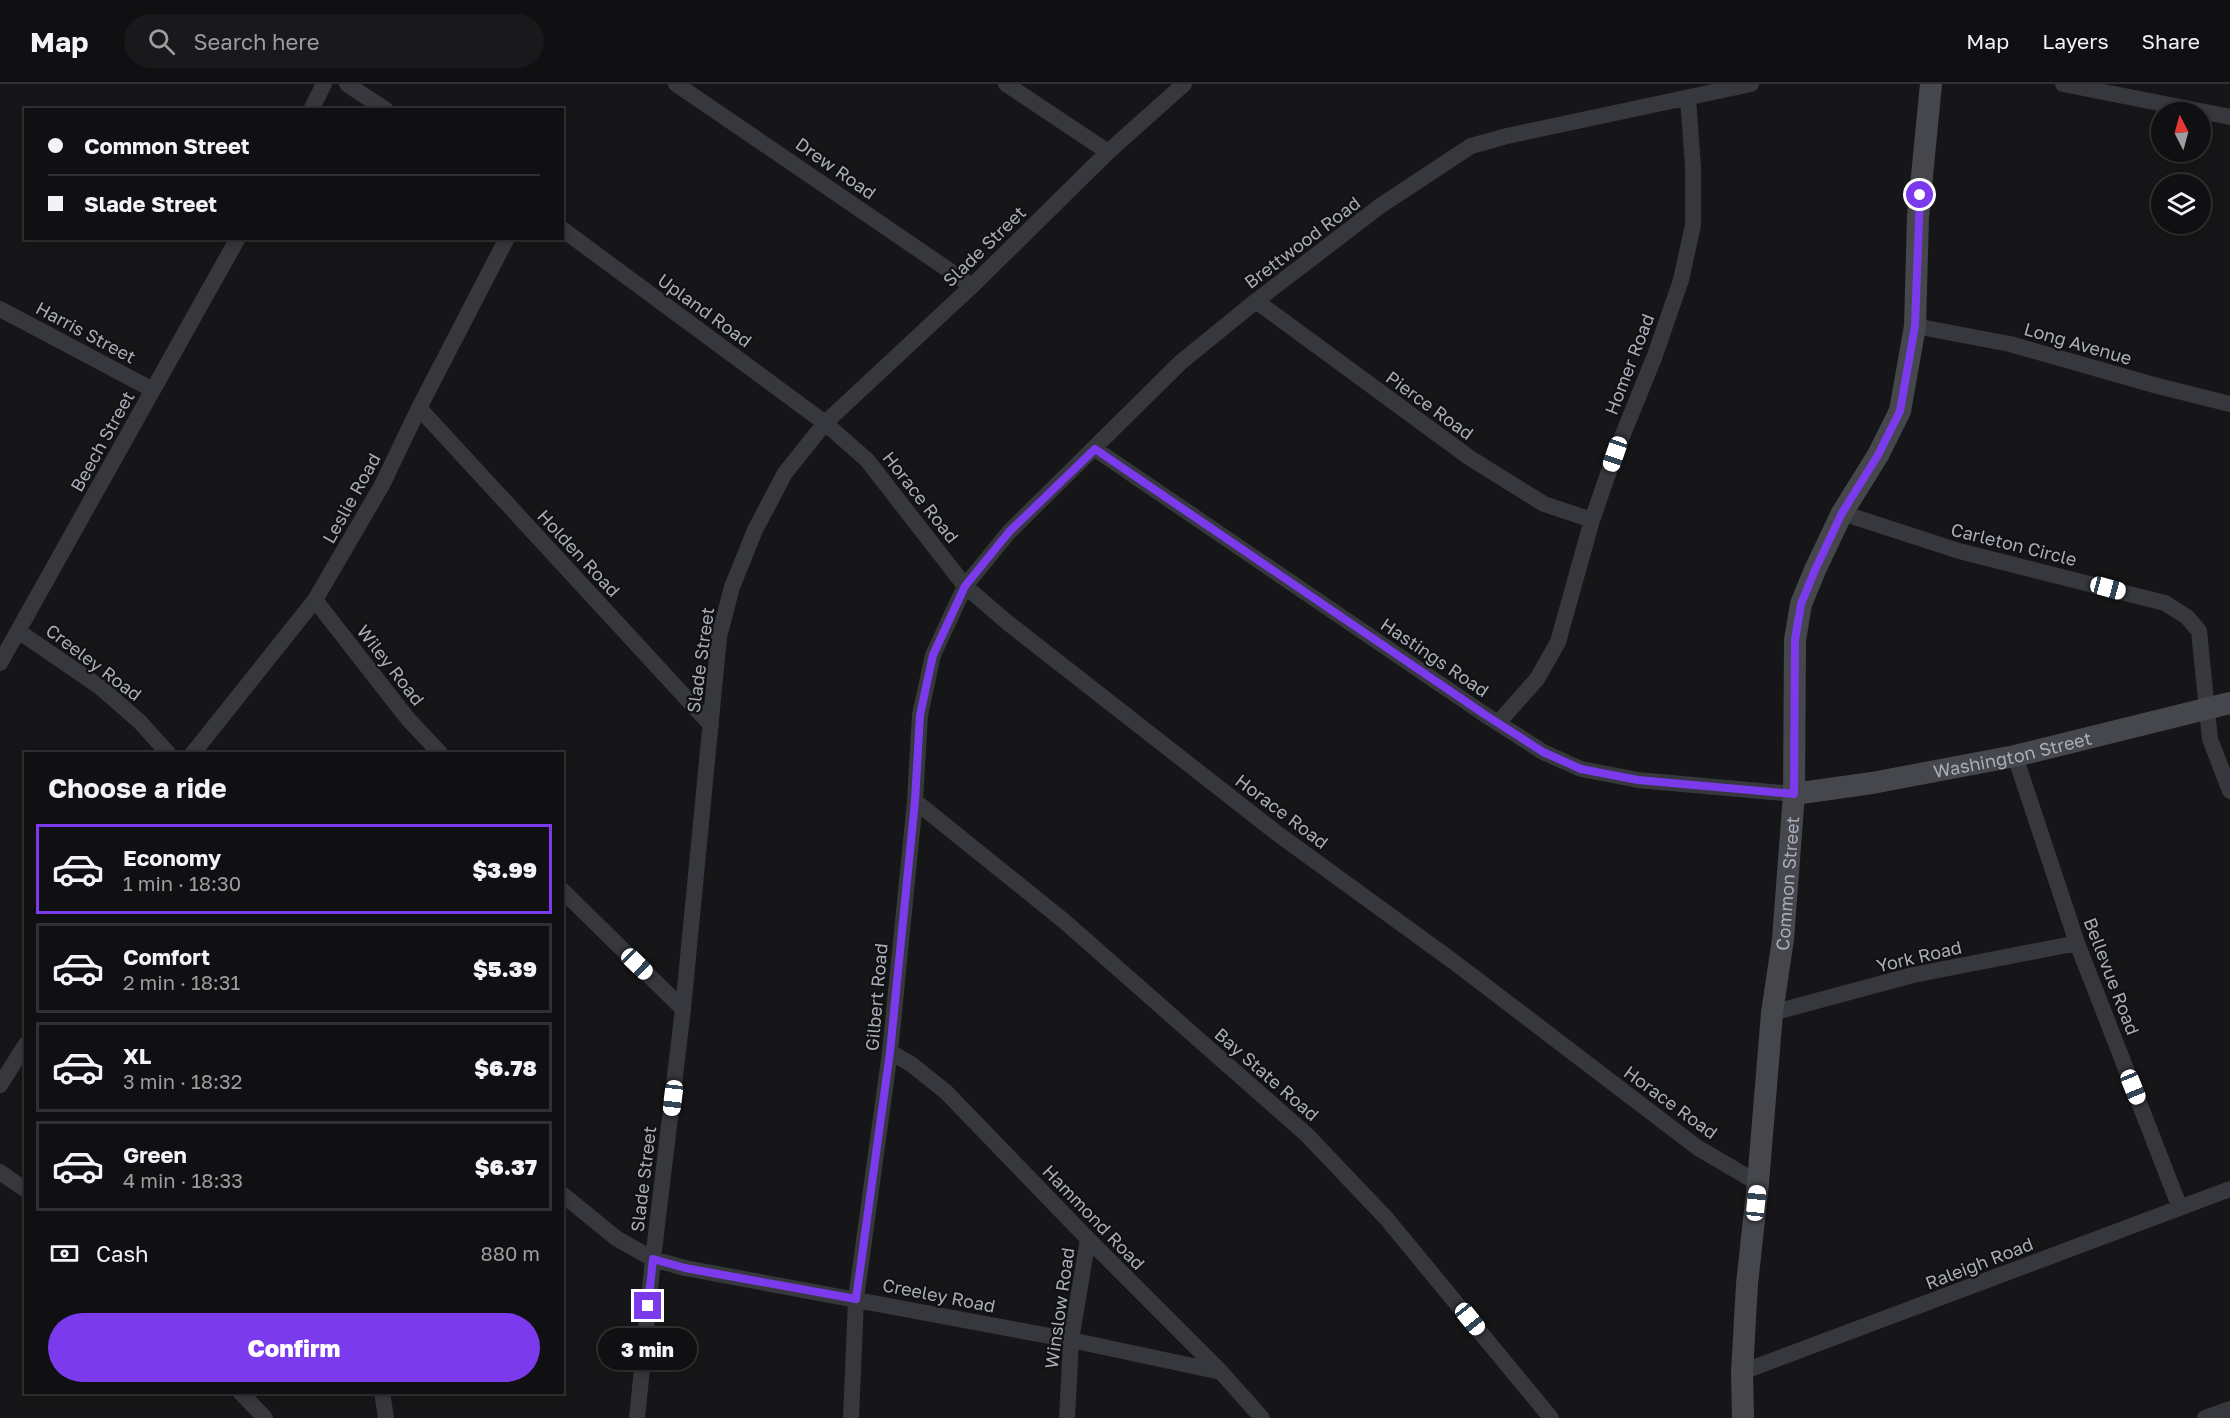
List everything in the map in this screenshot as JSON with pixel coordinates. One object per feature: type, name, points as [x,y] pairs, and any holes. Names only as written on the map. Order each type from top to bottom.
[{"type":"main road","name":"Common Street","points":[[1743,1418],[1742,1372],[1748,1284],[1772,1013],[1783,939],[1794,794],[1795,640],[1801,604],[1815,570],[1842,513],[1878,455],[1900,411],[1915,326],[1918,217],[1931,84]]},
{"type":"main road","name":"Washington Street","points":[[1794,794],[1872,783],[2015,756],[2219,706]]},
{"type":"street","points":[[312,108],[324,84]]},
{"type":"street","points":[[347,84],[383,108]]},
{"type":"street","name":"Drew Road","points":[[676,84],[788,158],[972,286]]},
{"type":"street","points":[[1006,84],[1108,152]]},
{"type":"street","name":"Brettwood Road","points":[[965,586],[1009,532],[1181,362],[1380,206],[1471,146],[1507,136],[1751,84]]},
{"type":"street","points":[[2063,84],[2230,117]]},
{"type":"street","name":"Slade Street","points":[[637,1418],[653,1259],[683,1009],[719,637],[732,587],[755,530],[785,473],[825,423],[972,286],[1178,86]]},
{"type":"street","name":"Homer Road","points":[[1498,723],[1537,679],[1558,642],[1592,520],[1615,454],[1654,358],[1681,280],[1692,225],[1693,166],[1688,99]]},
{"type":"street","name":"Upland Road","points":[[564,230],[825,423]]},
{"type":"street","name":"Beech Street","points":[[0,663],[237,240]]},
{"type":"street","name":"Leslie Road","points":[[194,752],[315,600],[382,485],[506,240]]},
{"type":"street","name":"Pierce Road","points":[[1256,301],[1470,458],[1544,504],[1592,520]]},
{"type":"street","name":"Harris Street","points":[[0,309],[153,390]]},
{"type":"street","name":"Long Avenue","points":[[1915,326],[2010,344],[2230,404]]},
{"type":"street","name":"Holden Road","points":[[419,408],[711,725]]},
{"type":"street","name":"Horace Road","points":[[825,423],[867,460],[965,586],[1008,623],[1278,834],[1454,962],[1698,1148],[1758,1183]]},
{"type":"street","name":"Hastings Road","points":[[1095,449],[1543,752],[1581,769],[1638,780],[1794,794]]},
{"type":"street","name":"Carleton Circle","points":[[1842,513],[1959,551],[2165,603],[2187,617],[2199,631],[2219,706],[2210,739],[2230,791]]},
{"type":"street","name":"Gilbert Road","points":[[851,1418],[856,1299],[890,1052],[915,801],[920,715],[933,655],[965,586]]},
{"type":"street","name":"Wiley Road","points":[[315,600],[408,718],[439,752]]},
{"type":"street","name":"Creeley Road","points":[[18,631],[100,687],[140,722],[167,752]]},
{"type":"street","name":"Bellevue Road","points":[[2015,756],[2077,943],[2180,1208]]},
{"type":"street","name":"Bay State Road","points":[[915,801],[1064,921],[1306,1134],[1386,1218],[1551,1418]]},
{"type":"street","points":[[564,892],[683,1009]]},
{"type":"street","name":"York Road","points":[[1772,1013],[1913,975],[2077,943]]},
{"type":"street","points":[[0,1085],[24,1047]]},
{"type":"street","name":"Hammond Road","points":[[890,1052],[911,1064],[946,1092],[1221,1372],[1262,1418]]},
{"type":"street","points":[[0,1172],[24,1189]]},
{"type":"street","name":"Raleigh Road","points":[[1742,1372],[2230,1189]]},
{"type":"street","name":"Creeley Road","points":[[564,1196],[616,1238],[653,1259],[685,1268],[1071,1340],[1221,1372]]},
{"type":"street","name":"Winslow Road","points":[[1067,1418],[1071,1340],[1088,1239]]},
{"type":"street","points":[[242,1394],[264,1418]]},
{"type":"street","points":[[382,1394],[386,1418]]},
{"type":"street","points":[[2205,1418],[2230,1409]]},
{"type":"route","points":[[648,1306],[653,1259],[685,1268],[856,1299],[890,1052],[915,801],[920,715],[933,655],[965,586],[1009,532],[1095,449],[1543,752],[1581,769],[1638,780],[1794,794],[1795,640],[1801,604],[1842,513],[1878,455],[1900,411],[1915,326],[1920,195]]}]
